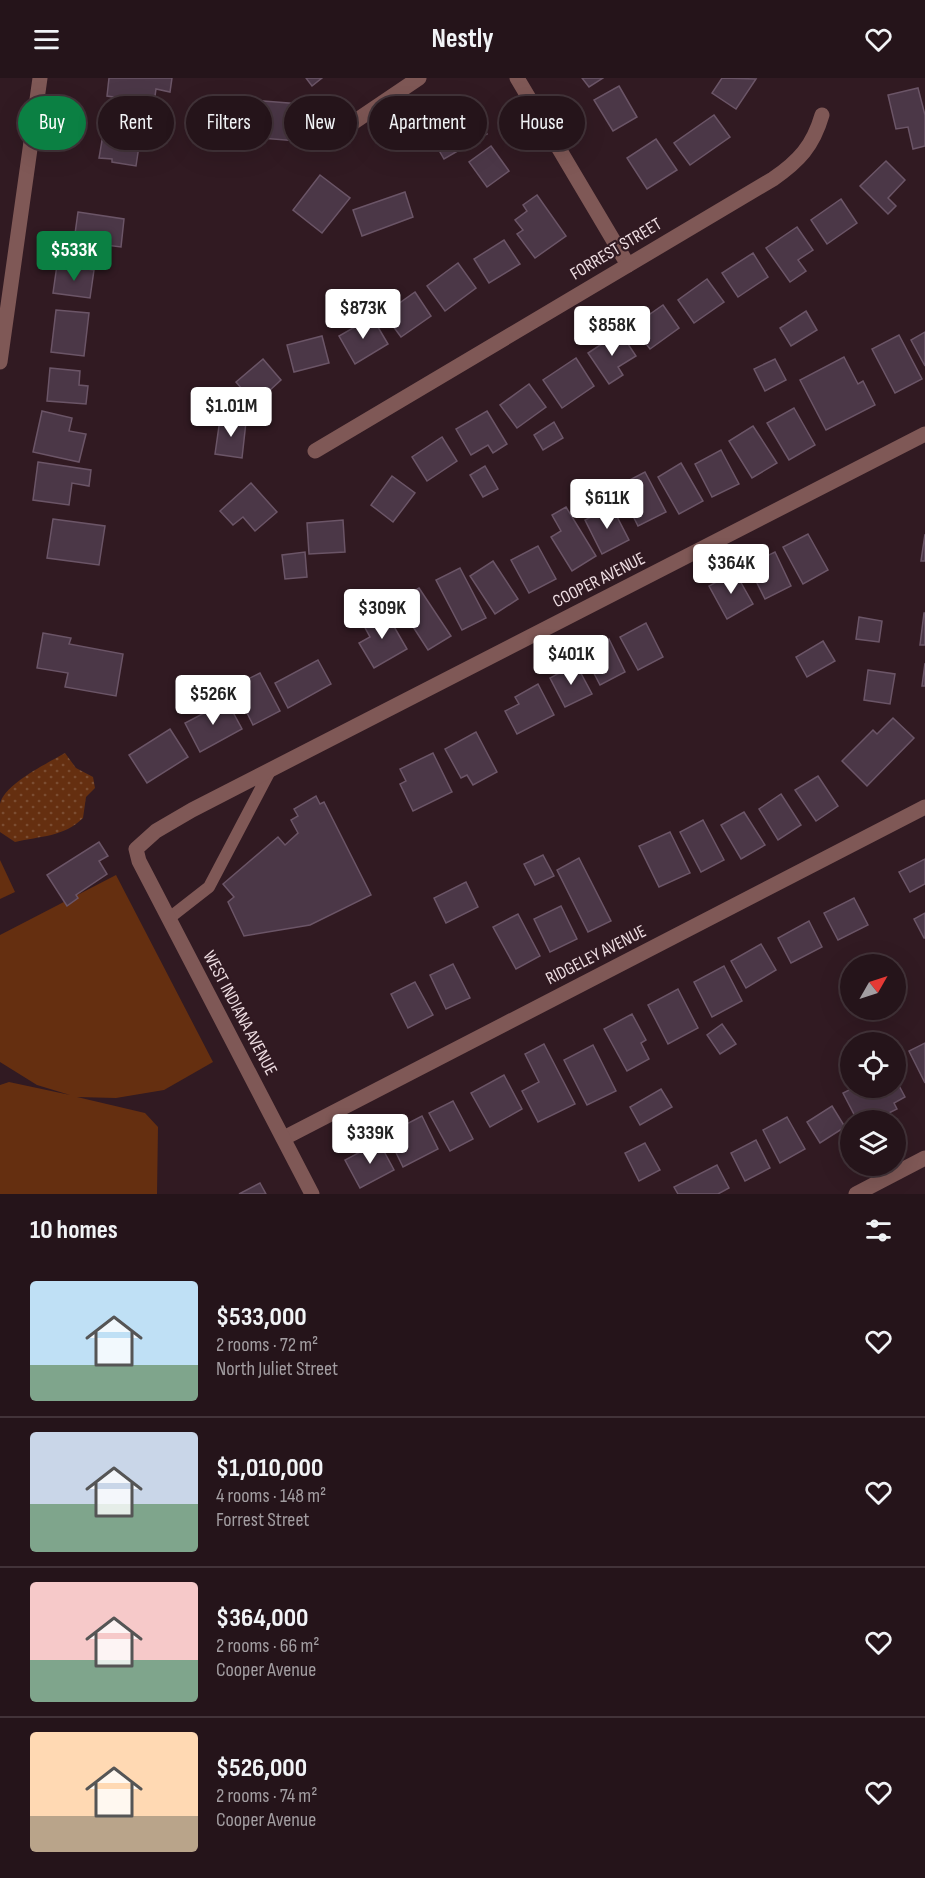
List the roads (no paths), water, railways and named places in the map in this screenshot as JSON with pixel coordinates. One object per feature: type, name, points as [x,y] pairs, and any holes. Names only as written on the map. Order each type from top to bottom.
[{"type":"street","points":[[0,362],[40,78]]},
{"type":"street","points":[[357,121],[419,78]]},
{"type":"street","points":[[517,78],[628,265]]},
{"type":"street","name":"FORREST STREET","points":[[315,451],[785,171],[810,146],[822,115]]},
{"type":"street","name":"COOPER AVENUE","points":[[136,849],[156,831],[270,771],[925,434]]},
{"type":"street","name":"RIDGELEY AVENUE","points":[[284,1138],[925,807]]},
{"type":"street","name":"WEST INDIANA AVENUE","points":[[136,849],[139,861],[168,919],[312,1194]]},
{"type":"street","points":[[856,1194],[925,1158]]},
{"type":"lane","points":[[168,919],[209,887],[270,771]]}]
